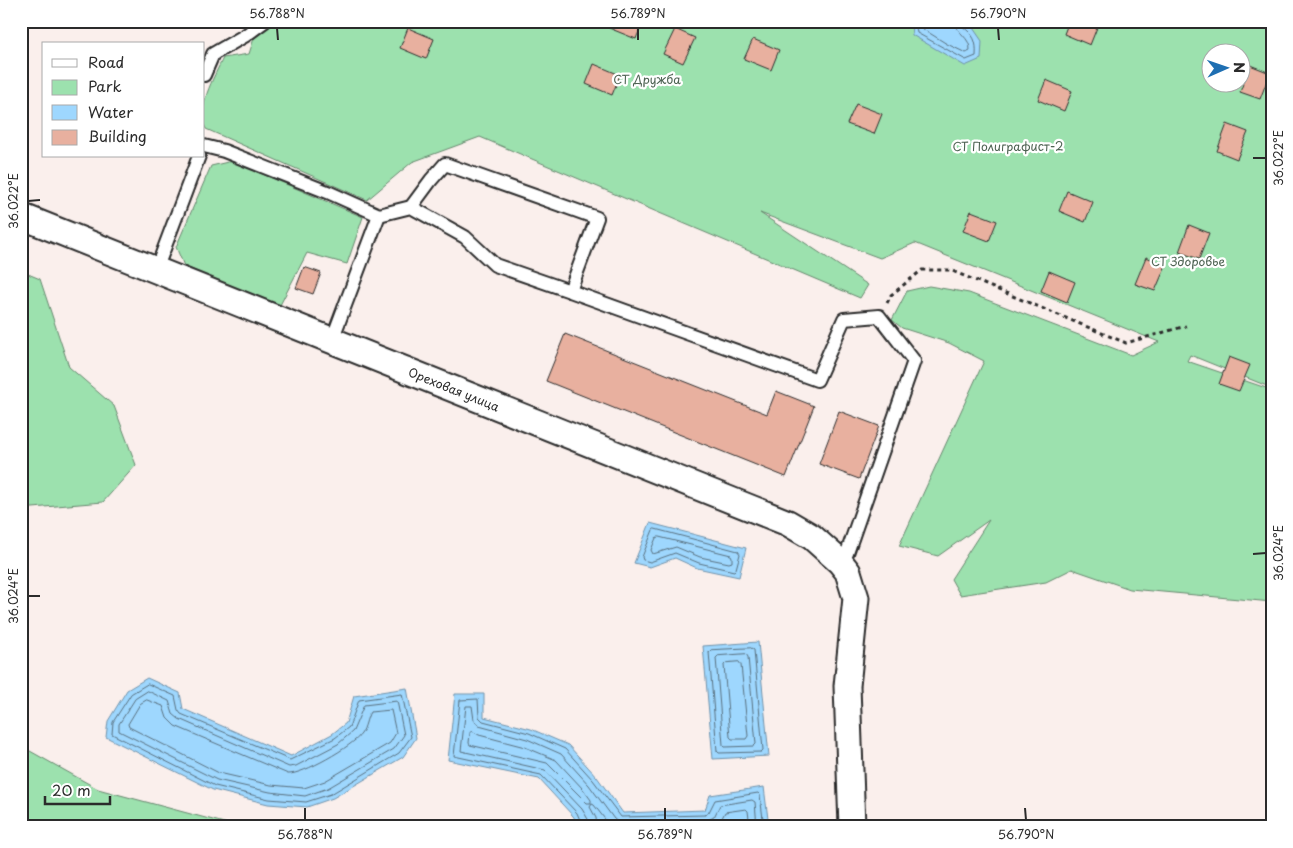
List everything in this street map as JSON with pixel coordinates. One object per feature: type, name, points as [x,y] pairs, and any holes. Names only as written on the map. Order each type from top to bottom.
[{"type":"street","name":"Ореховая улица","points":[[21,216],[788,523],[812,537],[840,562],[848,572],[856,598],[847,686],[852,827]]},
{"type":"lane","points":[[205,73],[214,54],[265,21]]},
{"type":"lane","points":[[205,146],[242,158],[379,215],[411,207],[445,164],[597,218],[570,291]]},
{"type":"lane","points":[[156,270],[198,158]]},
{"type":"lane","points":[[411,207],[465,237],[495,265],[817,380],[844,319],[879,316],[914,361],[848,553],[840,562]]},
{"type":"lane","points":[[332,340],[379,215]]},
{"type":"path","points":[[879,316],[891,295],[922,270],[950,270],[1126,343],[1186,326]]},
{"type":"green space","points":[[274,21],[1272,21],[1272,388],[1190,355],[1187,361],[1272,390],[1272,602],[1130,589],[1072,569],[1046,582],[960,595],[951,579],[989,520],[938,556],[899,546],[984,361],[949,343],[902,328],[892,320],[907,291],[929,286],[969,293],[1131,355],[1159,342],[915,243],[880,258],[760,213],[868,285],[860,298],[480,137],[412,162],[367,200],[206,129],[205,100],[223,58],[249,54],[255,35]]},
{"type":"green space","points":[[232,161],[363,217],[347,264],[307,253],[279,307],[184,266],[176,247],[211,166]]},
{"type":"green space","points":[[21,271],[40,279],[69,367],[114,406],[136,465],[103,502],[21,509]]},
{"type":"green space","points":[[21,746],[98,789],[239,827],[21,827]]},
{"type":"water","points":[[911,21],[962,21],[971,25],[982,41],[981,59],[965,66],[912,35]]},
{"type":"water","points":[[650,523],[746,548],[739,577],[697,568],[675,558],[650,567],[634,563]]},
{"type":"water","points":[[758,642],[769,756],[713,759],[703,646]]},
{"type":"water","points":[[147,678],[180,693],[183,709],[291,756],[332,734],[346,723],[354,696],[407,688],[416,738],[403,757],[333,798],[307,807],[268,804],[213,790],[106,737],[108,721],[127,690]]},
{"type":"water","points":[[455,694],[484,694],[484,717],[531,729],[568,745],[597,777],[623,813],[705,810],[710,795],[764,787],[769,827],[580,827],[573,816],[539,779],[448,760]]},
{"type":"building","points":[[612,21],[643,21],[636,39],[609,28]]},
{"type":"building","points":[[1069,21],[1090,21],[1098,25],[1090,45],[1064,34]]},
{"type":"building","points":[[408,28],[434,39],[426,59],[400,48]]},
{"type":"building","points":[[675,29],[695,38],[683,63],[663,54]]},
{"type":"building","points":[[753,39],[779,50],[771,70],[744,59]]},
{"type":"building","points":[[594,64],[620,75],[612,95],[586,84]]},
{"type":"building","points":[[1250,65],[1270,73],[1260,99],[1240,92],[1250,92]]},
{"type":"building","points":[[1046,80],[1072,91],[1064,111],[1038,100]]},
{"type":"building","points":[[856,104],[882,114],[874,134],[847,124]]},
{"type":"building","points":[[1227,124],[1248,132],[1237,159],[1217,151]]},
{"type":"building","points":[[1067,191],[1093,202],[1085,222],[1059,211]]},
{"type":"building","points":[[971,211],[997,221],[989,241],[963,231]]},
{"type":"building","points":[[1189,225],[1209,233],[1199,259],[1179,252]]},
{"type":"building","points":[[1146,257],[1166,265],[1155,291],[1135,284]]},
{"type":"building","points":[[304,267],[321,273],[313,294],[296,288]]},
{"type":"building","points":[[1049,271],[1075,282],[1067,302],[1041,291]]},
{"type":"building","points":[[565,334],[767,414],[776,391],[814,406],[786,477],[546,381]]},
{"type":"building","points":[[1229,357],[1250,365],[1239,391],[1219,384]]},
{"type":"building","points":[[839,411],[879,426],[859,479],[819,464]]},
{"type":"park label","name":"СТ Дружба","points":[[647,79]]},
{"type":"park label","name":"СТ Полиграфист-2","points":[[1008,146]]},
{"type":"park label","name":"СТ Здоровье","points":[[1188,261]]}]
